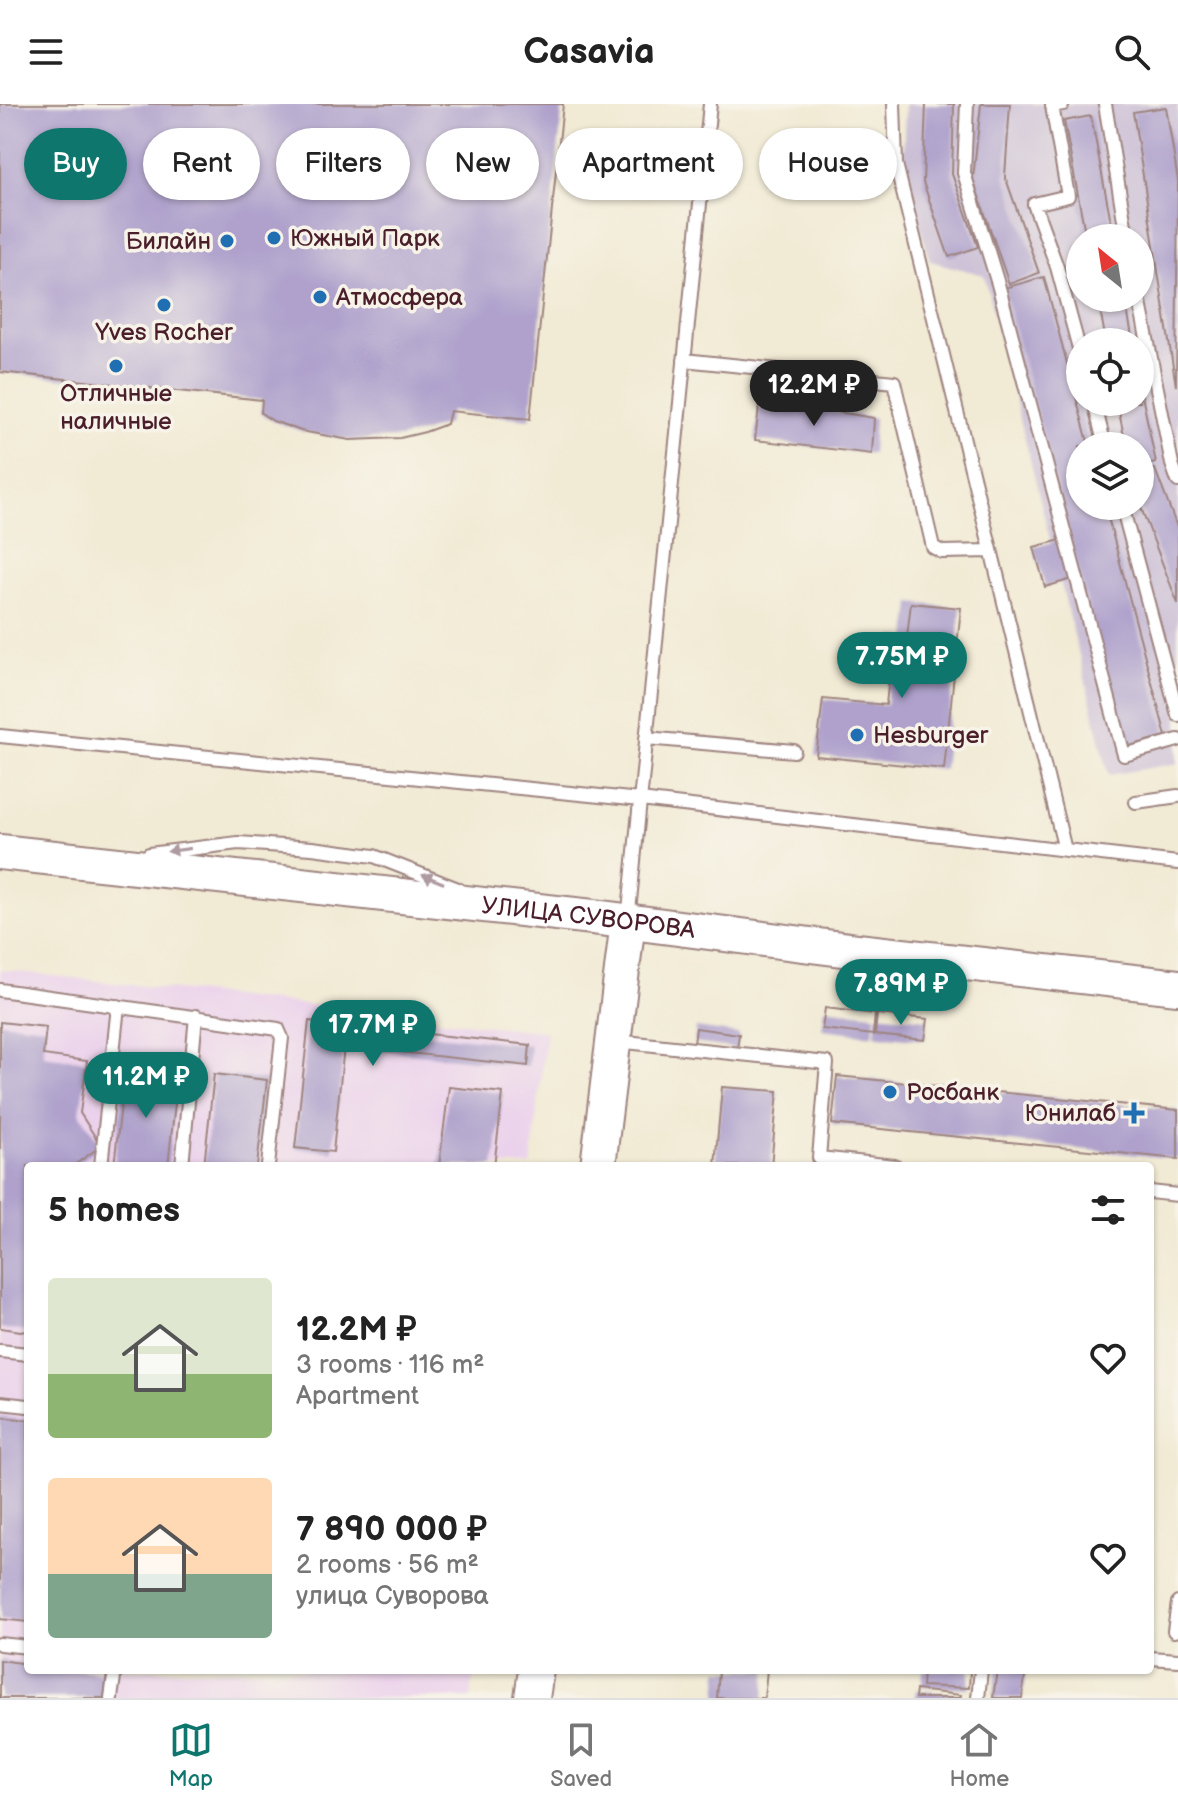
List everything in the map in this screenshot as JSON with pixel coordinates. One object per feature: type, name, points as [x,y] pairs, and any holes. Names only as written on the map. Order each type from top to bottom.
[{"type":"main road","name":"УЛИЦА СУВОРОВА","points":[[0,852],[628,921],[1178,987]]},
{"type":"main road","points":[[598,1162],[628,921]]},
{"type":"main road","points":[[532,1698],[535,1674]]},
{"type":"lane","points":[[628,921],[710,104]]},
{"type":"lane","points":[[894,104],[896,164],[1065,850]]},
{"type":"lane","points":[[967,104],[964,173],[998,284],[1124,755],[1178,740]]},
{"type":"lane","points":[[1063,104],[1052,106],[1068,196],[1034,204],[1057,267],[1074,328]]},
{"type":"lane","points":[[1105,104],[1125,224]]},
{"type":"lane","points":[[1142,312],[1178,481]]},
{"type":"lane","points":[[684,360],[894,382],[933,547],[942,552],[991,551]]},
{"type":"lane","points":[[1126,520],[1178,715]]},
{"type":"lane","points":[[0,736],[640,800],[1178,863]]},
{"type":"lane","points":[[646,738],[794,751]]},
{"type":"lane","points":[[1136,802],[1178,796]]},
{"type":"lane","points":[[0,990],[274,1027],[281,1033],[268,1162]]},
{"type":"lane","points":[[101,1162],[118,1006]]},
{"type":"lane","points":[[182,1162],[196,1016]]},
{"type":"lane","points":[[613,1041],[827,1063],[818,1162]]},
{"type":"lane","points":[[1154,1192],[1178,1195]]},
{"type":"lane","points":[[0,1351],[24,1354]]},
{"type":"lane","points":[[0,1403],[24,1406]]},
{"type":"lane","points":[[1174,1631],[1178,1603]]},
{"type":"lane","points":[[0,1644],[24,1647]]},
{"type":"lane","points":[[1154,1658],[1178,1660]]},
{"type":"lane","points":[[111,1698],[114,1674]]},
{"type":"lane","points":[[978,1698],[981,1674]]},
{"type":"shaded area","points":[[905,104],[1178,104],[1178,763],[1109,775],[984,275],[930,261],[903,164]]},
{"type":"shaded area","points":[[0,970],[546,1032],[531,1162],[24,1162],[24,1674],[474,1674],[471,1698],[0,1698]]},
{"type":"building","name":"Южный Парк","points":[[0,104],[563,104],[560,128],[555,128],[555,180],[530,419],[450,411],[447,424],[425,432],[400,438],[350,440],[301,431],[273,421],[261,413],[262,400],[0,372]]},
{"type":"building","points":[[926,104],[954,104],[952,174],[978,247],[949,257],[923,182]]},
{"type":"building","points":[[981,104],[1010,104],[1005,176],[1039,273],[1009,284],[973,179]]},
{"type":"building","points":[[1166,107],[1178,181],[1176,386],[1154,246],[1154,224],[1151,224],[1133,112]]},
{"type":"building","points":[[1091,116],[1111,224],[1083,224],[1064,121]]},
{"type":"building","points":[[1044,277],[1066,360],[1066,416],[1081,416],[1085,432],[1066,432],[1066,520],[1109,520],[1166,736],[1126,747],[1004,288]]},
{"type":"building","points":[[1101,312],[1128,312],[1130,328],[1103,328]]},
{"type":"building","points":[[760,399],[874,418],[872,454],[755,440]]},
{"type":"building","points":[[1120,416],[1146,416],[1150,432],[1123,432]]},
{"type":"building","points":[[1154,469],[1178,530],[1178,604],[1146,520],[1154,520]]},
{"type":"building","points":[[1061,540],[1072,579],[1045,587],[1034,547]]},
{"type":"building","points":[[911,603],[961,608],[944,769],[816,756],[823,699],[886,705],[893,636],[907,637]]},
{"type":"building","points":[[825,1008],[875,1014],[873,1035],[822,1029]]},
{"type":"building","points":[[877,1014],[928,1019],[925,1040],[875,1035]]},
{"type":"building","points":[[309,1021],[530,1045],[528,1066],[344,1046],[333,1152],[295,1148]]},
{"type":"building","points":[[0,1022],[46,1027],[43,1055],[87,1061],[80,1113],[101,1146],[79,1162],[24,1162],[24,1331],[0,1328]]},
{"type":"building","points":[[696,1028],[739,1034],[737,1049],[694,1043]]},
{"type":"building","points":[[125,1070],[178,1076],[168,1162],[114,1162]]},
{"type":"building","points":[[214,1074],[267,1080],[257,1162],[204,1162]]},
{"type":"building","points":[[837,1076],[1178,1110],[1178,1159],[832,1124]]},
{"type":"building","points":[[449,1087],[503,1093],[494,1162],[440,1162]]},
{"type":"building","points":[[722,1087],[778,1091],[771,1162],[715,1162]]},
{"type":"building","points":[[0,1417],[24,1420],[24,1622],[0,1619]]},
{"type":"building","points":[[0,1660],[24,1663],[24,1674],[107,1674],[104,1698],[0,1698]]},
{"type":"building","points":[[719,1674],[767,1674],[764,1698],[717,1698]]},
{"type":"building","points":[[923,1674],[970,1674],[969,1688],[922,1686]]},
{"type":"building","points":[[996,1674],[1025,1674],[1022,1698],[993,1698]]},
{"type":"building","points":[[916,1690],[961,1695],[960,1698],[915,1698]]},
{"type":"place","name":"Южный Парк","points":[[274,238]]},
{"type":"place","name":"Билайн","points":[[227,241]]},
{"type":"place","name":"Атмосфера","points":[[320,297]]},
{"type":"place","name":"Yves Rocher","points":[[164,305]]},
{"type":"place","name":"Отличные наличные","points":[[116,366]]},
{"type":"place","name":"Hesburger","points":[[857,735]]},
{"type":"place","name":"Росбанк","points":[[890,1092]]},
{"type":"place","name":"Юнилаб","points":[[1134,1113]]}]
